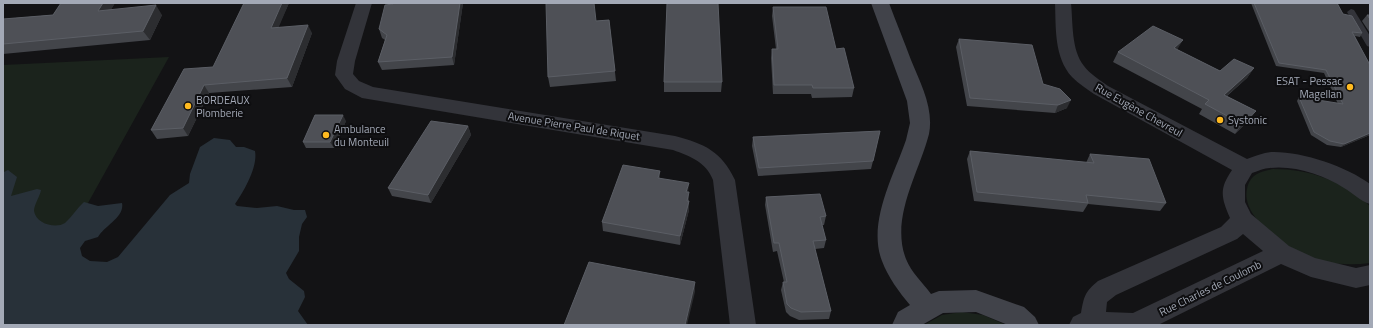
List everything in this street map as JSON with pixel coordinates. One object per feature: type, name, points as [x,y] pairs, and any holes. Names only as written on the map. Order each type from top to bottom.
[{"type":"street","name":"Avenue Pierre Paul de Riquet","points":[[364,3],[346,61],[344,75],[352,85],[369,93],[675,143],[698,151],[710,158],[720,168],[724,180],[744,325]]},
{"type":"street","points":[[880,3],[915,95],[920,118],[920,129],[893,204],[890,222],[893,260],[902,275],[927,308]]},
{"type":"street","name":"Rue Eugène Chevreul","points":[[1062,3],[1069,58],[1075,69],[1085,79],[1101,90],[1245,167]]},
{"type":"street","points":[[1368,191],[1339,176],[1313,166],[1274,160],[1245,167],[1234,184],[1234,202],[1242,220],[1281,253],[1311,267],[1356,278],[1370,275]]},
{"type":"street","name":"Rue Charles de Coulomb","points":[[1242,220],[1229,232],[1107,288],[1096,297],[1087,322],[1135,324],[1281,253]]},
{"type":"street","points":[[905,325],[907,320],[939,302],[976,301],[1015,315],[1026,325]]},
{"type":"lane","points":[[1351,12],[1370,44]]},
{"type":"shaded area","points":[[169,57],[88,203],[10,325],[3,325],[3,65]]},
{"type":"shaded area","points":[[214,138],[230,140],[236,147],[244,147],[255,151],[252,171],[246,186],[235,204],[237,206],[257,208],[277,206],[294,210],[305,210],[307,217],[302,224],[299,237],[299,251],[286,273],[289,279],[304,291],[305,297],[298,311],[308,325],[3,325],[4,172],[8,170],[17,177],[11,196],[37,189],[41,190],[34,211],[38,219],[47,224],[61,225],[65,223],[84,202],[98,206],[122,203],[122,208],[117,217],[98,237],[85,241],[80,248],[82,256],[90,261],[107,262],[118,257],[170,195],[189,183],[190,174],[200,147]]},
{"type":"shaded area","points":[[1273,169],[1300,171],[1325,178],[1349,190],[1370,206],[1370,263],[1343,264],[1326,262],[1309,257],[1283,243],[1264,227],[1250,209],[1247,199],[1247,189],[1249,182],[1254,176],[1261,172]]},
{"type":"shaded area","points":[[962,312],[983,315],[1006,325],[924,325],[942,315]]},
{"type":"building","points":[[61,3],[103,3],[98,11],[156,5],[143,31],[3,44],[3,19],[53,15]]},
{"type":"building","points":[[244,3],[282,3],[271,28],[308,25],[287,78],[204,85],[183,128],[151,130],[184,69],[213,67]]},
{"type":"building","points":[[393,3],[460,3],[452,57],[378,62],[387,35],[379,29],[385,5]]},
{"type":"building","points":[[546,3],[594,3],[596,21],[609,20],[615,71],[548,77]]},
{"type":"building","points":[[667,3],[718,3],[722,82],[664,82]]},
{"type":"building","name":"ESAT - Pessac Magellan","points":[[1254,3],[1337,3],[1343,14],[1352,16],[1362,33],[1352,32],[1370,65],[1370,133],[1344,144],[1330,141],[1314,132],[1299,97],[1343,104],[1326,70],[1279,63]]},
{"type":"building","points":[[773,7],[826,7],[836,49],[844,48],[854,88],[813,88],[812,85],[774,85],[772,49],[778,49]]},
{"type":"building","points":[[1153,26],[1183,40],[1174,48],[1220,71],[1234,59],[1254,68],[1224,95],[1256,111],[1242,124],[1205,104],[1209,100],[1118,52]]},
{"type":"building","points":[[959,39],[1032,45],[1043,84],[1060,89],[1071,100],[1058,105],[970,98]]},
{"type":"building","points":[[315,115],[343,115],[330,142],[303,142]]},
{"type":"building","points":[[431,121],[468,126],[428,195],[388,188]]},
{"type":"building","points":[[880,131],[873,161],[759,168],[753,137]]},
{"type":"building","points":[[970,151],[1094,163],[1090,154],[1149,159],[1166,203],[1086,195],[1088,203],[977,192]]},
{"type":"building","points":[[623,165],[660,171],[658,178],[689,183],[686,192],[689,192],[687,201],[689,201],[680,236],[602,222]]},
{"type":"building","points":[[820,194],[826,216],[820,217],[826,240],[813,241],[831,311],[801,312],[791,308],[787,304],[783,282],[787,282],[779,243],[774,243],[766,197]]},
{"type":"building","points":[[589,262],[695,282],[685,325],[564,325]]},
{"type":"place","name":"ESAT - Pessac Magellan","points":[[1350,87]]},
{"type":"place","name":"BORDEAUX Plomberie","points":[[188,106]]},
{"type":"place","name":"Systonic","points":[[1220,120]]},
{"type":"place","name":"Ambulance du Monteuil","points":[[326,135]]}]
